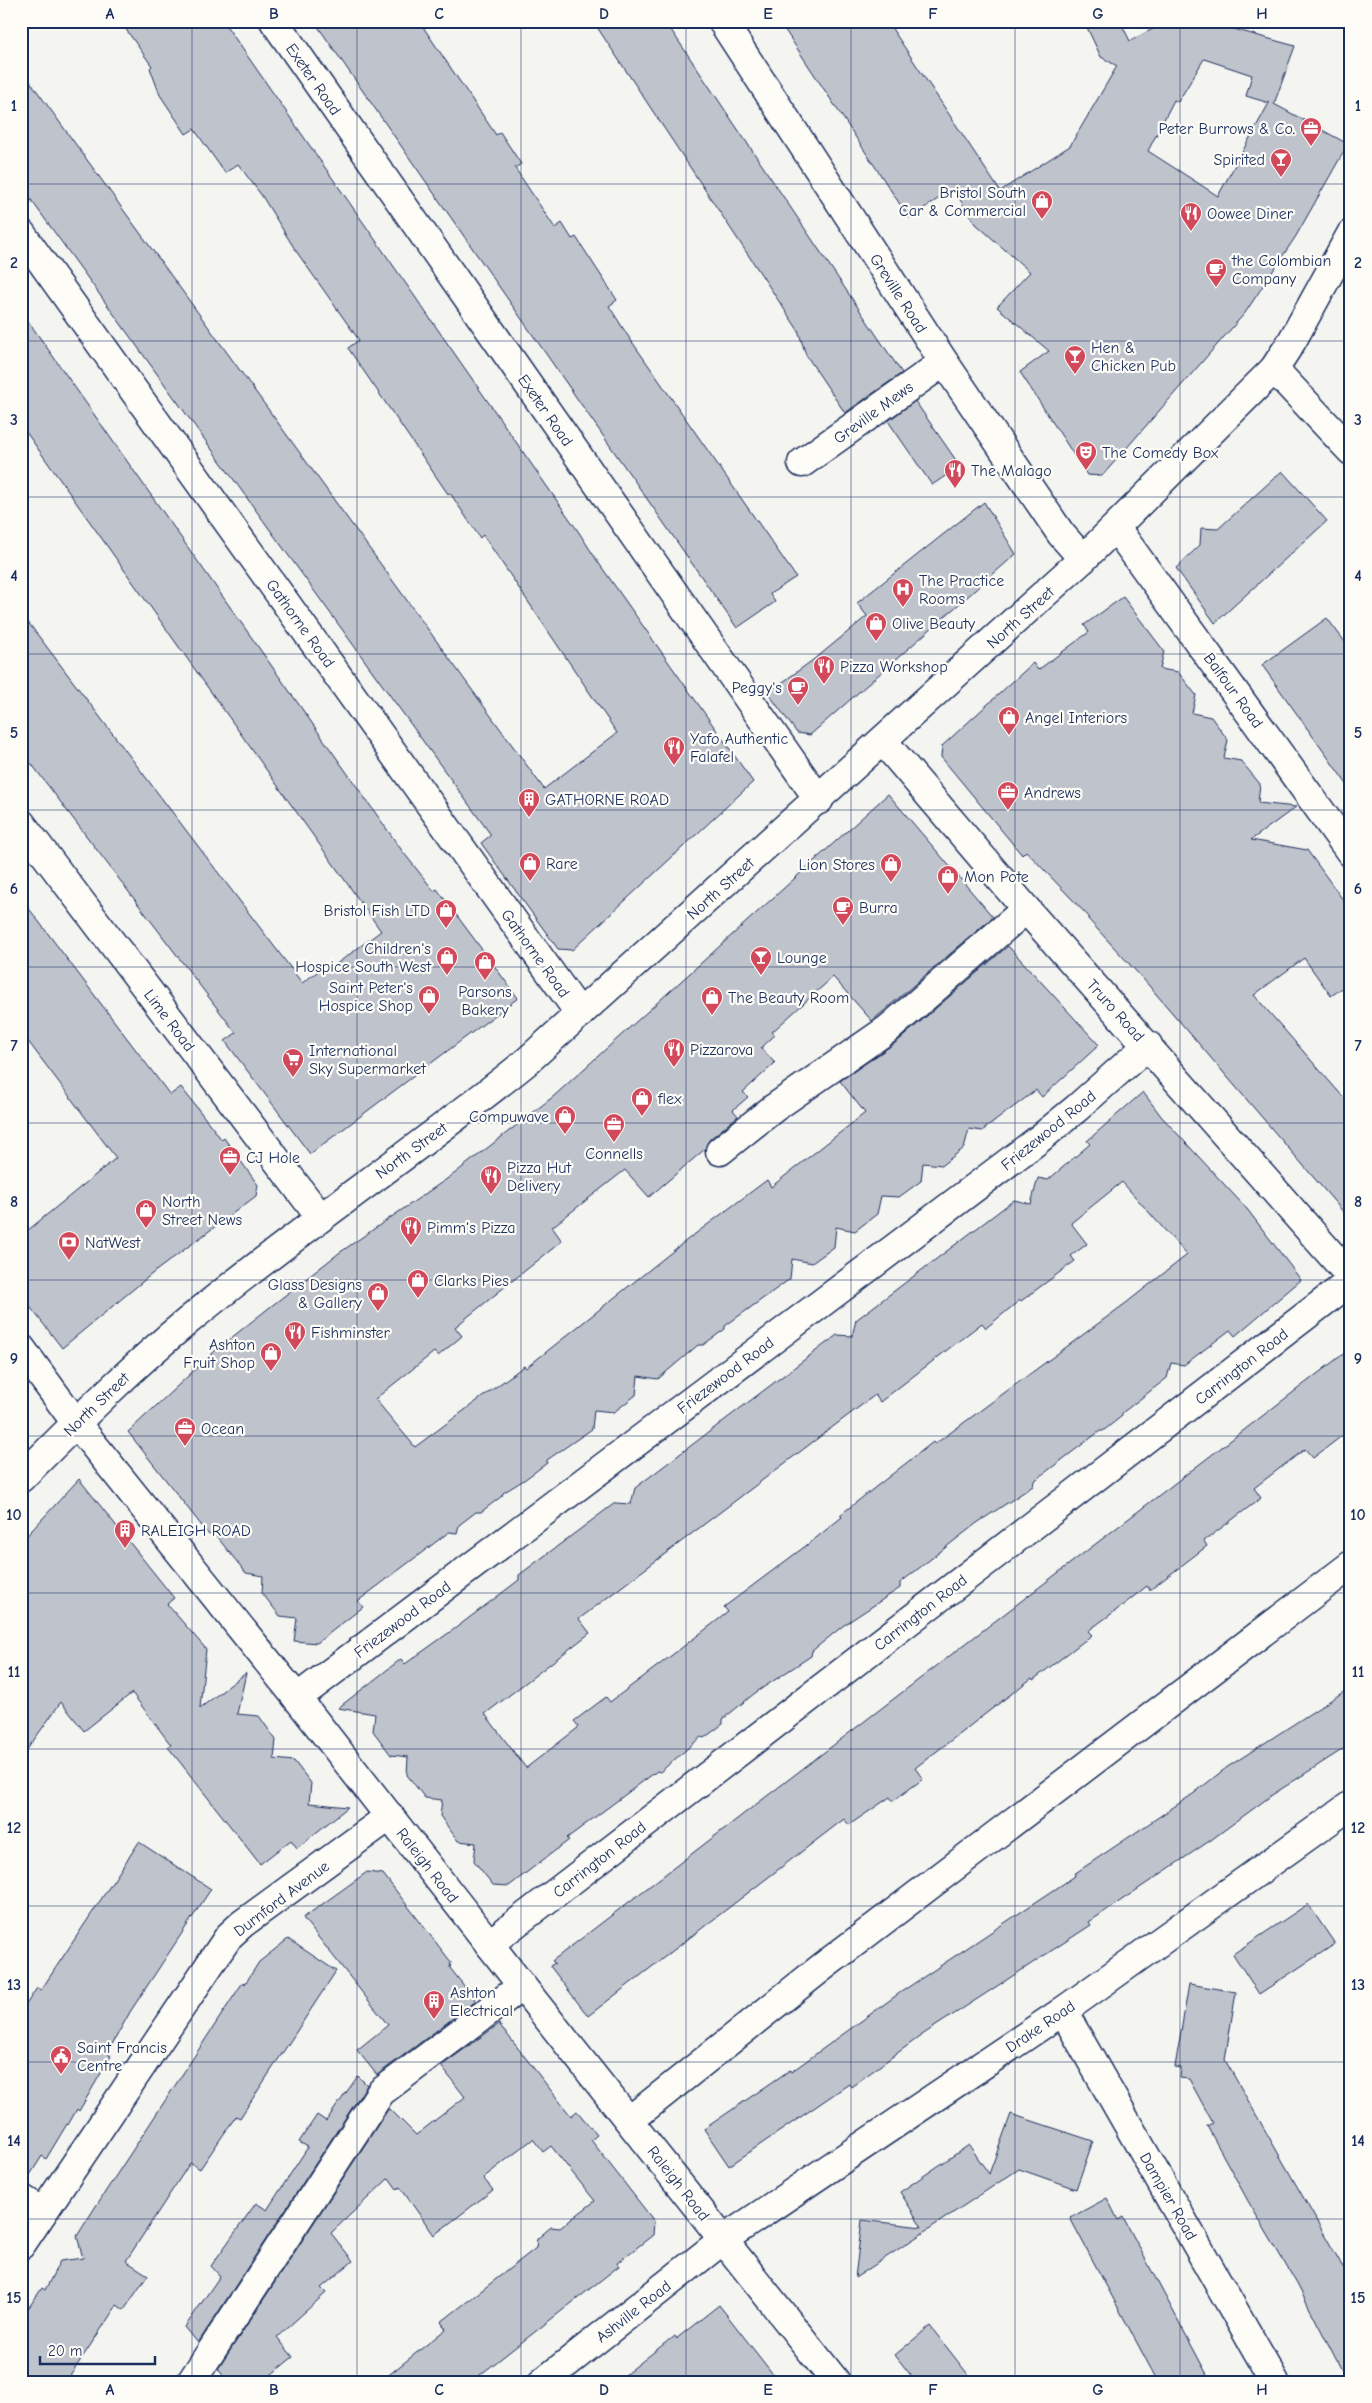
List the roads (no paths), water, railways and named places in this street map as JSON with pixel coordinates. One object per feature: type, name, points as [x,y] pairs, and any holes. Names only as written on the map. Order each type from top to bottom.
[{"type":"street","name":"Exeter Road","points":[[274,21],[819,800]]},
{"type":"street","name":"Greville Road","points":[[722,21],[944,362],[1061,534],[1083,559]]},
{"type":"street","name":"Gathorne Road","points":[[21,232],[580,1014]]},
{"type":"street","name":"North Street","points":[[21,1478],[135,1366],[188,1320],[320,1217],[467,1110],[525,1063],[819,800],[1083,559],[1274,369],[1292,341],[1351,234]]},
{"type":"street","name":"Greville Mews","points":[[802,463],[944,362]]},
{"type":"street","points":[[1274,369],[1351,450]]},
{"type":"street","name":"Balfour Road","points":[[1116,528],[1351,853]]},
{"type":"street","name":"Truro Road","points":[[883,741],[1026,909],[1351,1277]]},
{"type":"street","name":"Lime Road","points":[[21,823],[320,1217]]},
{"type":"street","points":[[720,1151],[774,1108],[888,1029],[1026,909]]},
{"type":"street","name":"Friezewood Road","points":[[297,1698],[1038,1140],[1148,1045]]},
{"type":"street","name":"Carrington Road","points":[[489,1944],[1351,1281]]},
{"type":"street","name":"Raleigh Road","points":[[21,1348],[76,1423],[297,1698],[522,1986],[836,2382]]},
{"type":"street","points":[[630,2120],[821,1968],[1351,1566]]},
{"type":"street","name":"Drake Road","points":[[724,2239],[1063,2011],[1351,1805]]},
{"type":"street","name":"Durnford Avenue","points":[[21,2245],[32,2205],[229,1936],[242,1924],[390,1816]]},
{"type":"street","points":[[191,2382],[381,2092],[522,1986]]},
{"type":"street","name":"Dampier Road","points":[[1063,2011],[1274,2382]]},
{"type":"street","name":"Ashville Road","points":[[543,2382],[724,2239]]},
{"type":"place","name":"Peter Burrows & Co.","points":[[1311,147]]},
{"type":"place","name":"Spirited","points":[[1281,178]]},
{"type":"place","name":"Bristol South Car & Commercial","points":[[1042,220]]},
{"type":"place","name":"Oowee Diner","points":[[1191,232]]},
{"type":"place","name":"the Colombian Company","points":[[1216,288]]},
{"type":"place","name":"Hen & Chicken Pub","points":[[1075,375]]},
{"type":"place","name":"The Comedy Box","points":[[1086,471]]},
{"type":"place","name":"The Malago","points":[[955,489]]},
{"type":"place","name":"The Practice Rooms","points":[[903,608]]},
{"type":"place","name":"Olive Beauty","points":[[876,642]]},
{"type":"place","name":"Pizza Workshop","points":[[824,685]]},
{"type":"place","name":"Peggy's","points":[[798,706]]},
{"type":"place","name":"Angel Interiors","points":[[1009,736]]},
{"type":"place","name":"Yafo Authentic Falafel","points":[[674,766]]},
{"type":"place","name":"Andrews","points":[[1008,811]]},
{"type":"place","name":"GATHORNE ROAD","points":[[529,818]]},
{"type":"place","name":"Rare","points":[[530,882]]},
{"type":"place","name":"Lion Stores","points":[[891,883]]},
{"type":"place","name":"Mon Pote","points":[[948,895]]},
{"type":"place","name":"Burra","points":[[843,926]]},
{"type":"place","name":"Bristol Fish LTD","points":[[446,929]]},
{"type":"place","name":"Children's Hospice South West","points":[[447,976]]},
{"type":"place","name":"Lounge","points":[[761,976]]},
{"type":"place","name":"Parsons Bakery","points":[[485,981]]},
{"type":"place","name":"Saint Peter's Hospice Shop","points":[[429,1015]]},
{"type":"place","name":"The Beauty Room","points":[[712,1016]]},
{"type":"place","name":"Pizzarova","points":[[674,1068]]},
{"type":"place","name":"International Sky Supermarket","points":[[293,1078]]},
{"type":"place","name":"flex","points":[[642,1117]]},
{"type":"place","name":"Compuwave","points":[[565,1135]]},
{"type":"place","name":"Connells","points":[[614,1143]]},
{"type":"place","name":"CJ Hole","points":[[230,1176]]},
{"type":"place","name":"Pizza Hut Delivery","points":[[491,1195]]},
{"type":"place","name":"North Street News","points":[[146,1229]]},
{"type":"place","name":"Pimm's Pizza","points":[[411,1246]]},
{"type":"place","name":"NatWest","points":[[69,1261]]},
{"type":"place","name":"Clarks Pies","points":[[418,1299]]},
{"type":"place","name":"Glass Designs & Gallery","points":[[378,1312]]},
{"type":"place","name":"Fishminster","points":[[295,1351]]},
{"type":"place","name":"Ashton Fruit Shop","points":[[271,1372]]},
{"type":"place","name":"Ocean","points":[[185,1447]]},
{"type":"place","name":"RALEIGH ROAD","points":[[125,1549]]},
{"type":"place","name":"Ashton Electrical","points":[[434,2020]]},
{"type":"place","name":"Saint Francis Centre","points":[[61,2075]]}]
